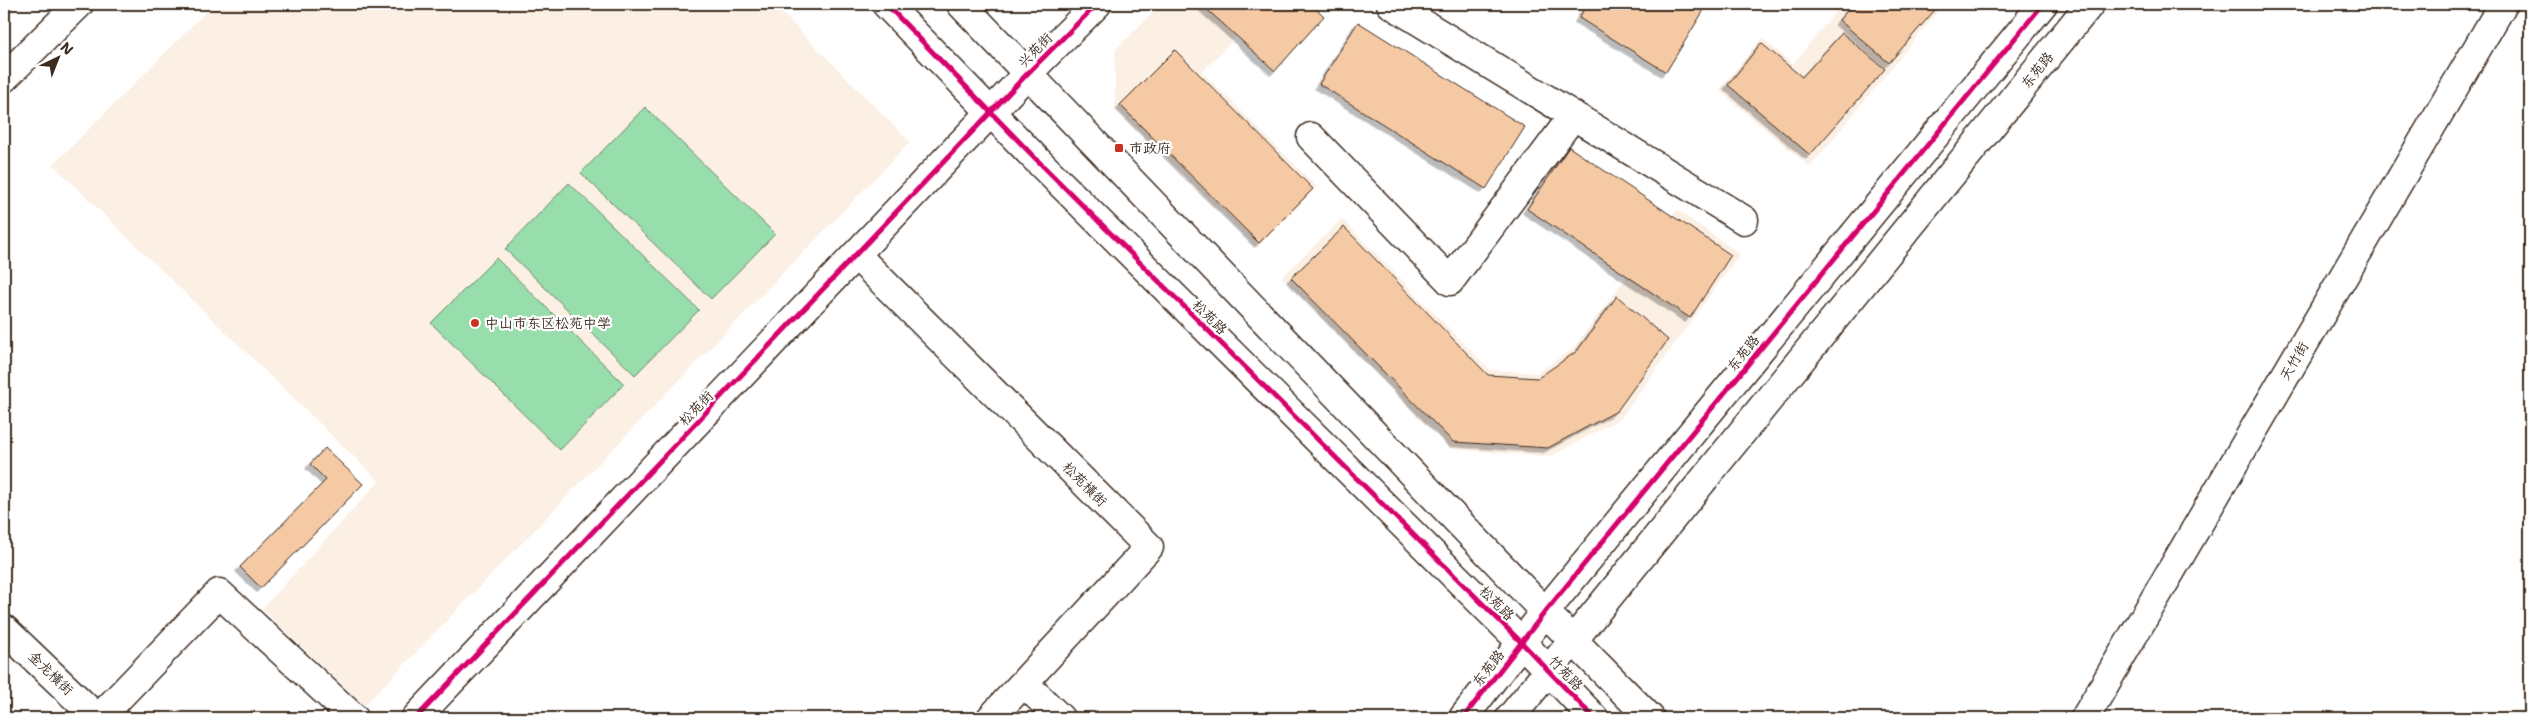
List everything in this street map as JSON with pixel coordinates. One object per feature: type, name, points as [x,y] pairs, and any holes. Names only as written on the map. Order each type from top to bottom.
[{"type":"street","points":[[4,78],[79,4]]},
{"type":"street","name":"松苑路","points":[[886,4],[992,114],[1522,643]]},
{"type":"street","name":"松苑路","points":[[961,4],[1545,612]]},
{"type":"street","name":"兴苑街","points":[[992,114],[1028,73],[1097,4]]},
{"type":"street","points":[[1391,4],[1744,220]]},
{"type":"street","name":"东苑路","points":[[1463,718],[1545,612],[2043,4]]},
{"type":"street","name":"东苑路","points":[[1510,718],[2090,4]]},
{"type":"street","name":"天竹街","points":[[2085,718],[2503,4]]},
{"type":"street","name":"松苑街","points":[[416,718],[992,114]]},
{"type":"street","points":[[1311,137],[1450,281],[1573,116]]},
{"type":"street","name":"松苑横街","points":[[857,256],[1149,547],[991,718]]},
{"type":"street","points":[[98,718],[219,593],[354,718]]},
{"type":"street","name":"竹苑路","points":[[1545,612],[1650,718]]},
{"type":"street","name":"金龙横街","points":[[4,628],[98,718]]},
{"type":"street","name":"竹苑路","points":[[1522,643],[1594,718]]},
{"type":"street","points":[[1024,682],[1060,718]]},
{"type":"shaded area","name":"中山市东区松苑中学","points":[[214,4],[773,4],[910,142],[364,706],[262,609],[379,481],[53,165]]},
{"type":"shaded area","points":[[1162,4],[1267,4],[1202,72],[1317,187],[1257,248],[1115,107],[1115,50]]},
{"type":"shaded area","points":[[1842,4],[1944,4],[1810,167],[1719,90],[1762,38],[1793,64]]},
{"type":"shaded area","points":[[1677,210],[1740,254],[1621,418],[1550,457],[1451,449],[1282,277],[1342,219],[1490,370],[1536,373],[1572,350]]},
{"type":"green space","points":[[645,107],[775,234],[711,299],[581,173]]},
{"type":"green space","points":[[569,183],[699,310],[635,375],[505,249]]},
{"type":"green space","points":[[496,258],[624,384],[560,450],[431,323]]},
{"type":"building","points":[[1201,4],[1311,4],[1324,16],[1275,71]]},
{"type":"building","points":[[1587,4],[1694,4],[1704,10],[1666,72],[1579,18]]},
{"type":"building","points":[[1853,4],[1940,4],[1889,63],[1839,20]]},
{"type":"building","points":[[1358,22],[1525,127],[1486,189],[1319,84]]},
{"type":"building","points":[[1842,33],[1885,69],[1810,155],[1728,85],[1761,43],[1802,77]]},
{"type":"building","points":[[1175,50],[1313,189],[1259,243],[1120,105]]},
{"type":"building","points":[[1569,147],[1731,255],[1690,318],[1527,209]]},
{"type":"building","points":[[1344,227],[1488,375],[1538,378],[1577,351],[1617,296],[1668,340],[1617,411],[1548,448],[1453,442],[1291,278]]},
{"type":"building","points":[[325,448],[363,484],[261,588],[240,567],[326,480],[310,464]]},
{"type":"cycle path","points":[[886,4],[1036,159],[1522,643],[1594,718]]},
{"type":"cycle path","points":[[416,718],[1028,73],[1097,4]]},
{"type":"cycle path","points":[[1463,718],[1545,612],[2043,4]]},
{"type":"place","name":"市政府","points":[[1119,148]]},
{"type":"place","name":"中山市东区松苑中学","points":[[475,323]]}]
